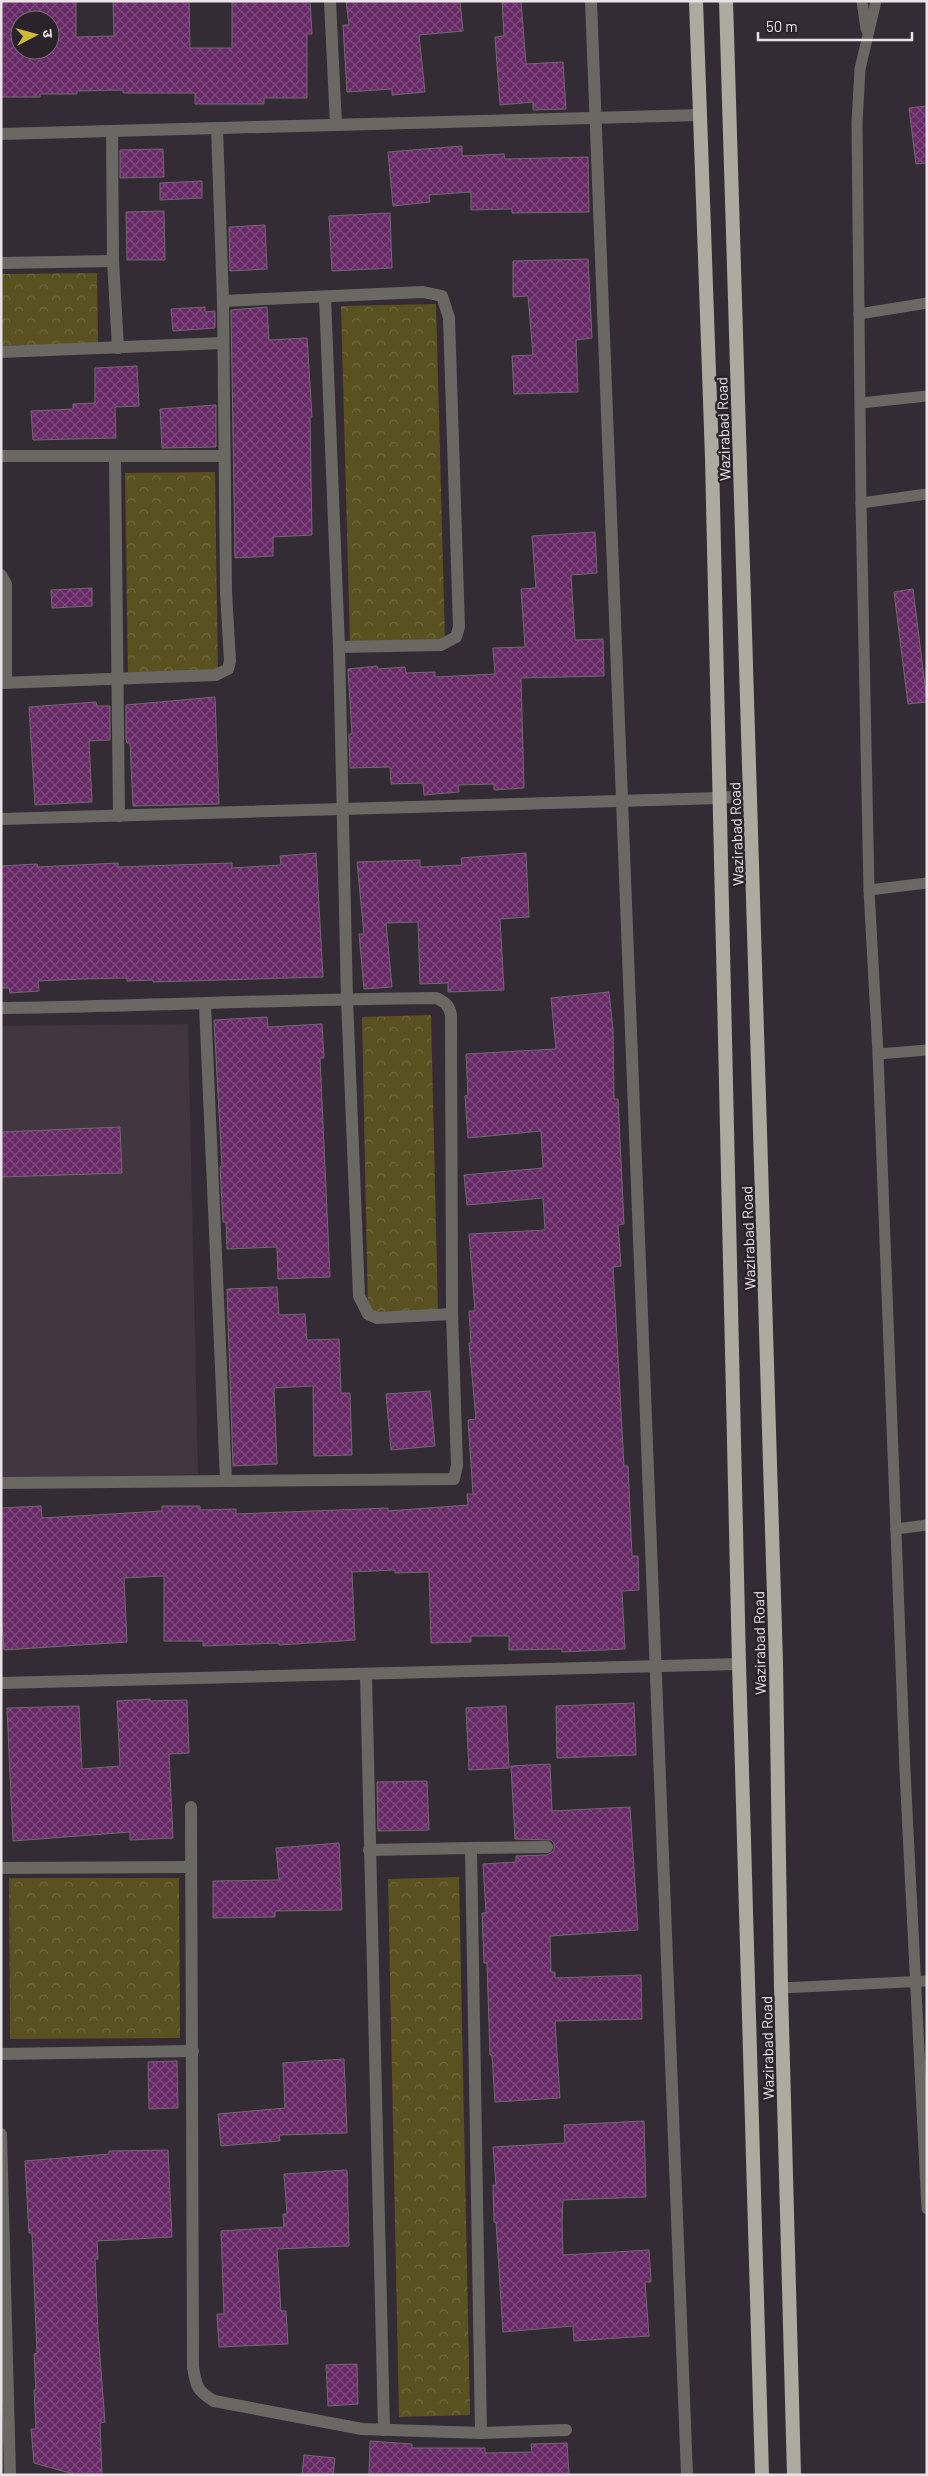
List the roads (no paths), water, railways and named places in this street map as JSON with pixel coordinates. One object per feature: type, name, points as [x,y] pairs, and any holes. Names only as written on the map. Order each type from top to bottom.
[{"type":"highway","name":"Wazirabad Road","points":[[696,1],[720,798],[739,1664],[762,2475]]},
{"type":"highway","name":"Wazirabad Road","points":[[726,1],[775,1633],[781,1988],[794,2475]]},
{"type":"street","points":[[330,1],[336,125]]},
{"type":"street","points":[[590,1],[686,2475]]},
{"type":"street","points":[[1,134],[700,115]]},
{"type":"street","points":[[1,575],[6,584],[4,683],[216,675],[228,669],[230,661],[226,592],[222,301],[217,128]]},
{"type":"street","points":[[112,131],[113,261],[118,348]]},
{"type":"street","points":[[1,263],[113,261]]},
{"type":"street","points":[[222,301],[432,292],[442,296],[449,318],[459,627],[456,637],[441,645],[339,647]]},
{"type":"street","points":[[325,297],[339,647],[347,999],[359,1296],[368,1314],[377,1318],[452,1314]]},
{"type":"street","points":[[1,352],[222,344]]},
{"type":"street","points":[[1,456],[115,458],[224,456]]},
{"type":"street","points":[[115,458],[119,816]]},
{"type":"street","points":[[1,820],[720,798],[751,795]]},
{"type":"street","points":[[1,1008],[205,1005],[347,999],[436,998],[444,1001],[450,1008],[452,1314],[457,1465],[454,1479],[1,1483]]},
{"type":"street","points":[[205,1005],[226,1481]]},
{"type":"street","points":[[1,1683],[739,1664]]},
{"type":"street","points":[[366,1675],[368,1850],[384,2430]]},
{"type":"street","points":[[191,1807],[193,2367],[200,2392],[214,2401],[362,2429],[481,2433],[566,2430]]},
{"type":"street","points":[[368,1850],[547,1847]]},
{"type":"street","points":[[471,1848],[481,2433]]},
{"type":"street","points":[[1,1868],[191,1866]]},
{"type":"street","points":[[1,2054],[193,2052]]},
{"type":"street","points":[[1,2134],[10,2475]]},
{"type":"lane","points":[[862,1],[867,37]]},
{"type":"lane","points":[[876,1],[860,69],[857,123],[861,503],[869,890],[878,1054],[896,1529],[921,1982],[927,2209]]},
{"type":"lane","points":[[859,314],[927,303]]},
{"type":"lane","points":[[860,403],[927,396]]},
{"type":"lane","points":[[861,503],[927,494]]},
{"type":"lane","points":[[869,890],[927,883]]},
{"type":"lane","points":[[878,1054],[927,1050]]},
{"type":"lane","points":[[896,1529],[927,1525]]},
{"type":"lane","points":[[781,1988],[921,1982]]}]
